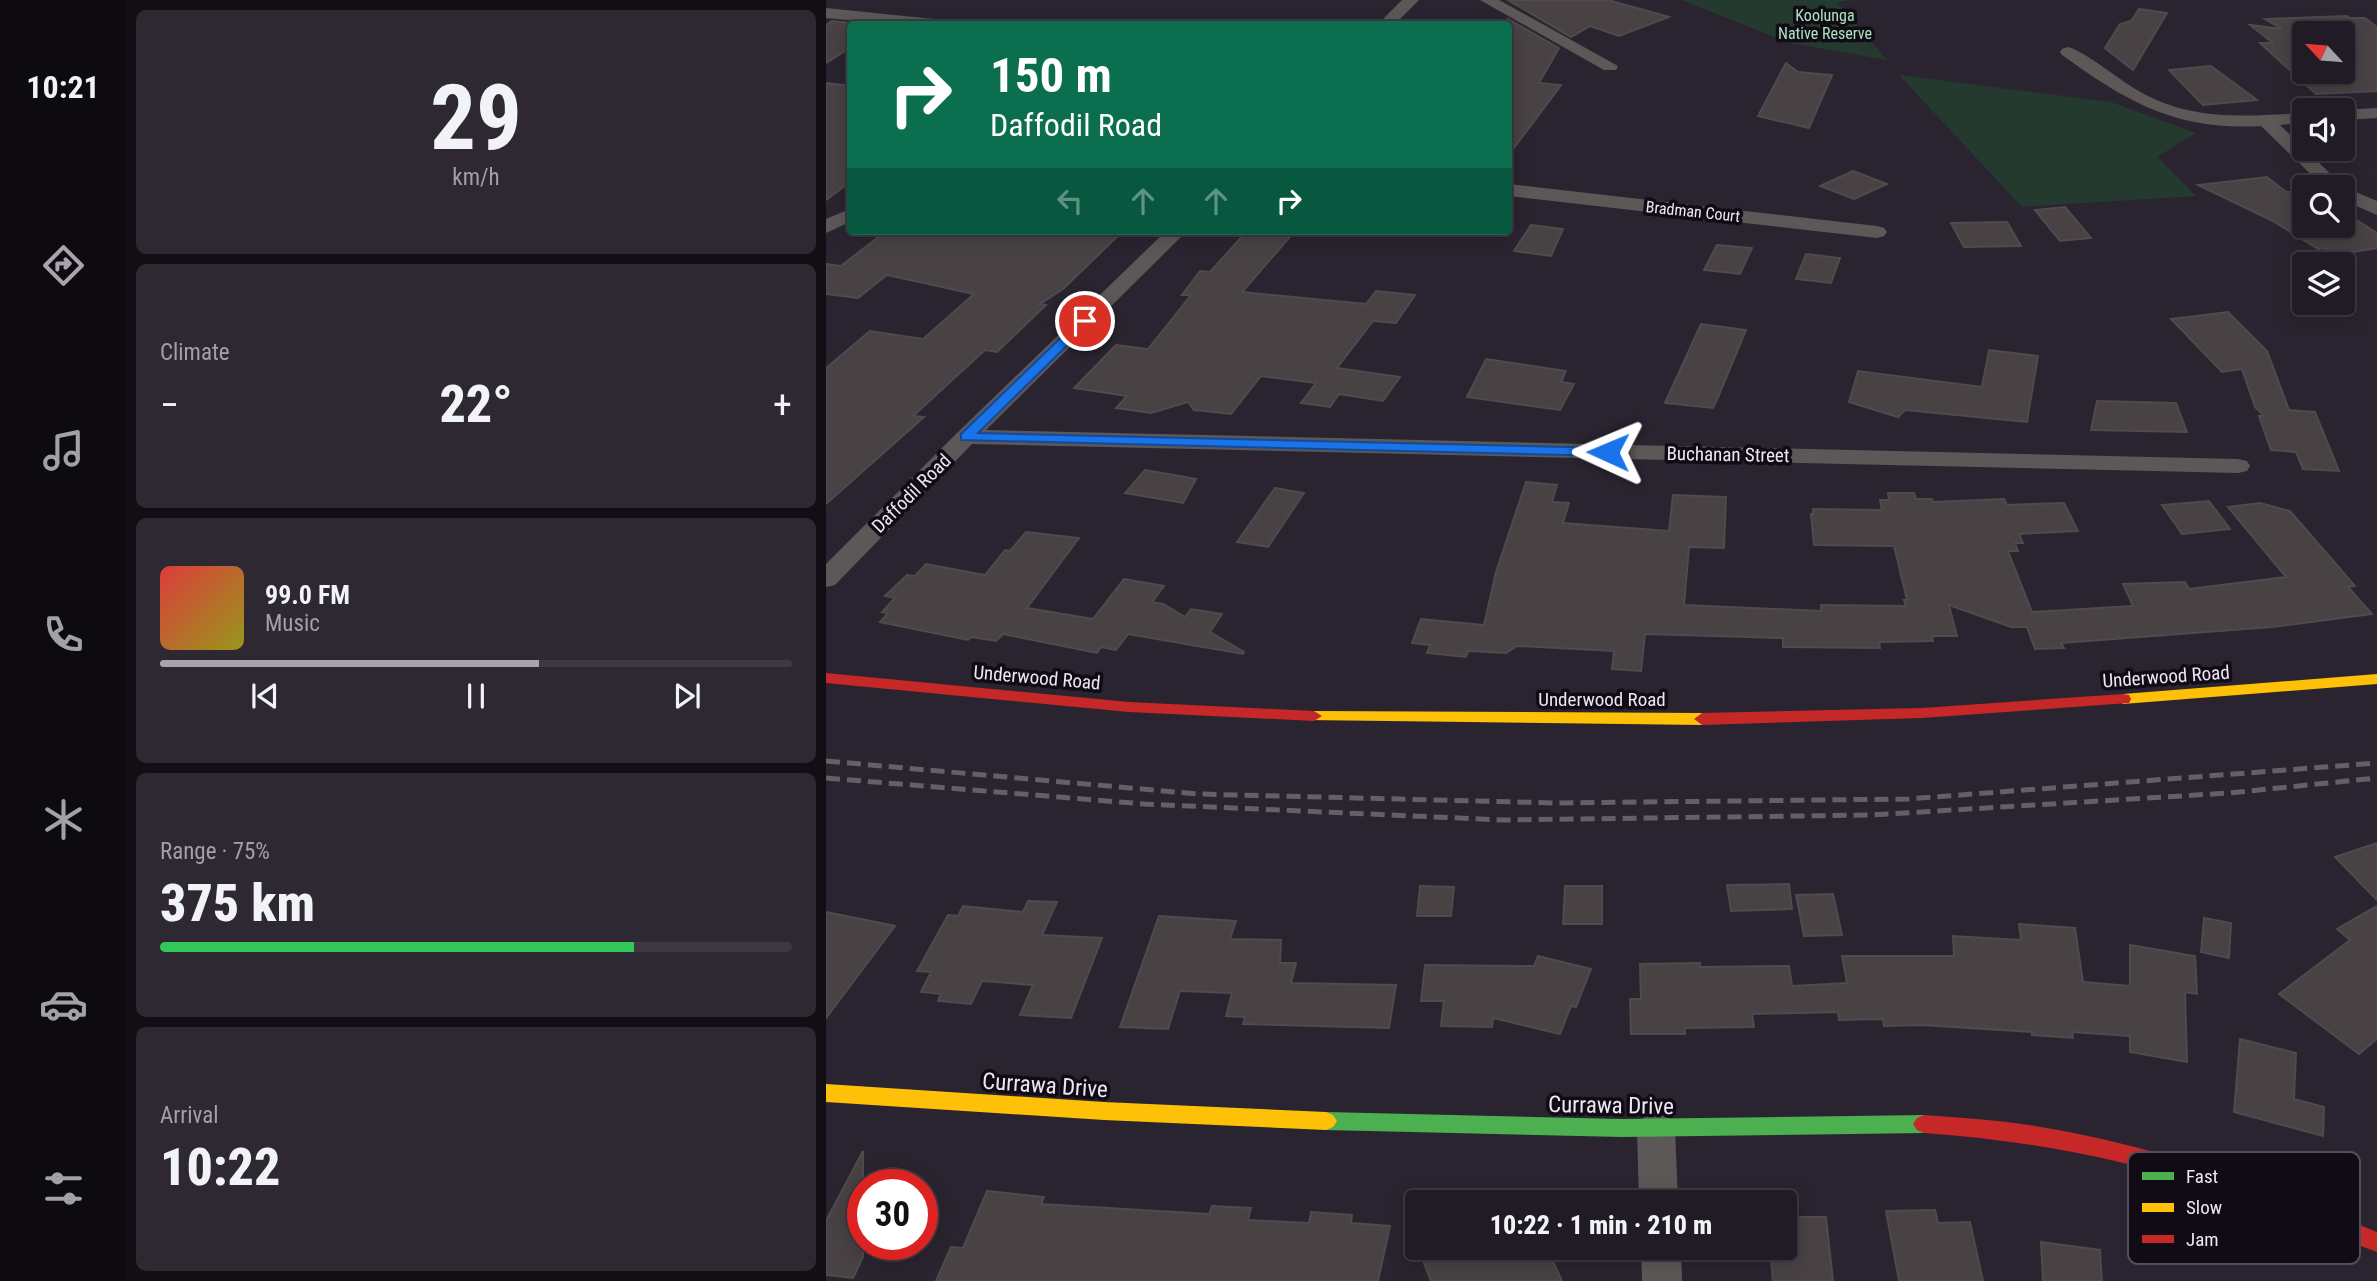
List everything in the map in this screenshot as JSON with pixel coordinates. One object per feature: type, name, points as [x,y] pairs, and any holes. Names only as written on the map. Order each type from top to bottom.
[{"type":"main road","name":"Underwood Road","points":[[826,678],[1129,707],[1225,712],[1373,718],[1651,720],[1922,713],[2245,691],[2377,679]]},
{"type":"main road","name":"Currawa Drive","points":[[826,1093],[1137,1113],[1396,1124],[1656,1129],[1885,1123],[2001,1129],[2128,1152]]},
{"type":"main road","name":"Currawa Drive","points":[[2360,1235],[2377,1242]]},
{"type":"street","points":[[826,12],[843,0]]},
{"type":"street","points":[[1389,21],[1411,0]]},
{"type":"street","points":[[1488,0],[1610,66]]},
{"type":"street","points":[[826,12],[907,21]]},
{"type":"street","points":[[2068,52],[2127,94],[2186,117],[2214,122],[2292,119]]},
{"type":"street","points":[[2355,114],[2377,113]]},
{"type":"street","points":[[2265,120],[2322,175]]},
{"type":"street","name":"Bradman Court","points":[[1512,190],[1877,232]]},
{"type":"street","points":[[2355,198],[2377,209]]},
{"type":"street","points":[[826,227],[847,216]]},
{"type":"street","name":"Daffodil Road","points":[[826,579],[966,437],[1173,235]]},
{"type":"street","name":"Buchanan Street","points":[[966,437],[2238,466]]},
{"type":"street","points":[[1656,1129],[1659,1190]]},
{"type":"street","points":[[1661,1260],[1662,1281]]},
{"type":"green space","name":"Koolunga Native Reserve","points":[[1681,0],[1857,0],[1837,2],[1887,60],[1790,43]]},
{"type":"green space","points":[[1899,75],[2111,102],[2196,133],[2157,157],[2196,196],[2022,207]]},
{"type":"building","points":[[1508,0],[1608,0],[1669,17],[1619,36],[1590,26],[1571,37]]},
{"type":"building","points":[[2139,9],[2167,13],[2133,70],[2105,48],[2120,24],[2131,21]]},
{"type":"building","points":[[2347,16],[2365,18],[2377,27],[2377,91],[2316,94],[2305,84],[2356,84],[2356,21],[2292,21],[2292,72],[2260,43],[2273,43],[2250,25],[2282,29],[2265,19]]},
{"type":"building","points":[[832,21],[847,23],[847,50],[826,63],[826,25]]},
{"type":"building","points":[[1512,21],[1559,48],[1539,83],[1561,85],[1512,151]]},
{"type":"building","points":[[1786,63],[1798,72],[1832,75],[1809,128],[1758,116]]},
{"type":"building","points":[[2211,66],[2257,100],[2203,105],[2169,70]]},
{"type":"building","points":[[826,83],[847,86],[847,184],[826,200]]},
{"type":"building","points":[[1853,171],[1887,184],[1854,199],[1820,186]]},
{"type":"building","points":[[2267,177],[2286,192],[2292,192],[2292,233],[2273,221],[2198,185]]},
{"type":"building","points":[[2065,207],[2091,238],[2060,241],[2035,210]]},
{"type":"building","points":[[2355,219],[2377,233],[2377,248],[2353,252],[2318,249],[2300,238],[2355,238]]},
{"type":"building","points":[[2007,222],[2021,246],[1964,247],[1951,223]]},
{"type":"building","points":[[1531,225],[1563,229],[1551,256],[1514,251]]},
{"type":"building","points":[[881,235],[1119,235],[1063,289],[1040,304],[1046,305],[997,352],[985,350],[913,416],[924,417],[826,504],[826,368],[870,331],[923,339],[974,294],[887,275],[858,298],[826,294],[826,264],[841,266]]},
{"type":"building","points":[[1243,235],[1292,235],[1242,292],[1366,304],[1376,291],[1415,295],[1396,323],[1373,321],[1337,368],[1400,377],[1383,401],[1339,394],[1330,407],[1301,403],[1316,383],[1261,376],[1231,414],[1194,410],[1188,402],[1151,413],[1116,408],[1127,396],[1074,388],[1116,345],[1148,349],[1191,295],[1182,295],[1200,271],[1210,272]]},
{"type":"building","points":[[1717,245],[1752,248],[1740,274],[1704,270]]},
{"type":"building","points":[[1806,254],[1840,258],[1831,283],[1796,279]]},
{"type":"building","points":[[2228,312],[2267,351],[2289,410],[2315,412],[2339,471],[2303,469],[2296,452],[2271,450],[2259,416],[2264,416],[2255,407],[2242,369],[2222,372],[2171,319]]},
{"type":"building","points":[[1701,324],[1746,330],[1719,395],[1713,408],[1665,403]]},
{"type":"building","points":[[1989,350],[2038,356],[2027,422],[1905,410],[1898,417],[1849,402],[1858,371],[1982,387]]},
{"type":"building","points":[[1486,359],[1566,371],[1561,382],[1574,384],[1560,410],[1467,397]]},
{"type":"building","points":[[2097,401],[2176,403],[2187,432],[2091,430]]},
{"type":"building","points":[[1145,470],[1196,479],[1183,503],[1125,493]]},
{"type":"building","points":[[1526,482],[1557,485],[1552,502],[1569,503],[1563,523],[1669,531],[1673,495],[1726,497],[1724,548],[1689,547],[1684,605],[1821,611],[1821,605],[1906,606],[1904,600],[1907,600],[1894,546],[1814,545],[1811,514],[1813,509],[1882,510],[1880,500],[1889,500],[1888,493],[1914,493],[1916,499],[1932,499],[1933,502],[2004,499],[2007,505],[2064,503],[2078,531],[2019,534],[2023,543],[2015,543],[2018,551],[2008,551],[2032,612],[2133,606],[2123,584],[2185,582],[2189,589],[2286,577],[2228,507],[2260,503],[2290,511],[2355,586],[2348,587],[2372,614],[2272,627],[2061,643],[2064,648],[2035,649],[2027,627],[2011,627],[1949,605],[1957,636],[1932,636],[1933,641],[1879,642],[1880,648],[1783,647],[1783,638],[1645,634],[1641,671],[1612,669],[1614,651],[1517,646],[1506,653],[1468,651],[1466,657],[1427,653],[1430,645],[1412,643],[1421,619],[1484,625],[1496,572]]},
{"type":"building","points":[[1275,488],[1304,493],[1268,547],[1237,542]]},
{"type":"building","points":[[2209,501],[2230,529],[2182,534],[2162,505]]},
{"type":"building","points":[[1026,532],[1079,538],[1027,608],[1093,619],[1124,579],[1164,586],[1152,602],[1163,604],[1185,617],[1191,609],[1222,614],[1210,632],[1244,652],[1243,654],[1128,634],[1116,650],[1101,647],[1097,653],[1003,634],[996,641],[971,637],[968,640],[880,622],[888,613],[882,612],[895,598],[885,596],[907,575],[915,576],[926,564],[985,575],[1005,550],[1010,551]]},
{"type":"building","points":[[2377,843],[2377,900],[2335,857]]},
{"type":"building","points":[[1789,884],[1792,909],[1731,911],[1727,885]]},
{"type":"building","points":[[1420,886],[1454,887],[1451,916],[1417,916]]},
{"type":"building","points":[[1565,886],[1602,886],[1602,924],[1563,924]]},
{"type":"building","points":[[1833,894],[1842,935],[1804,936],[1796,895]]},
{"type":"building","points":[[1028,901],[1057,902],[1042,935],[1102,938],[1071,1018],[1020,1015],[1033,985],[982,981],[971,1004],[938,1001],[941,994],[921,992],[931,972],[917,971],[948,915],[958,916],[963,906],[1023,912]]},
{"type":"building","points":[[2377,906],[2377,1039],[2359,1054],[2279,994],[2350,940],[2337,929]]},
{"type":"building","points":[[826,912],[895,926],[826,1018]]},
{"type":"building","points":[[1159,916],[1236,921],[1230,939],[1281,940],[1280,963],[1296,963],[1291,983],[1396,985],[1389,1028],[1243,1024],[1245,1017],[1226,1016],[1232,993],[1180,991],[1168,1029],[1120,1027]]},
{"type":"building","points":[[2204,918],[2231,923],[2229,958],[2201,952]]},
{"type":"building","points":[[2019,924],[2075,928],[2083,982],[2130,986],[2130,945],[2195,956],[2197,994],[2185,992],[2187,1062],[2130,1052],[2130,1036],[2072,1032],[2073,1038],[2032,1035],[2032,1032],[1922,1025],[1884,1026],[1883,1019],[1839,1020],[1838,1012],[1752,1014],[1754,1027],[1685,1028],[1685,1034],[1631,1034],[1630,999],[1641,999],[1640,964],[1700,963],[1700,967],[1789,966],[1792,986],[1847,983],[1842,956],[1954,956],[1953,936],[2021,940]]},
{"type":"building","points":[[1538,956],[1591,969],[1576,1007],[1571,1006],[1560,1034],[1493,1018],[1492,1027],[1441,1026],[1444,1001],[1421,1001],[1425,965],[1534,966]]},
{"type":"building","points":[[2240,1039],[2296,1053],[2294,1099],[2324,1107],[2323,1136],[2234,1112]]},
{"type":"building","points":[[863,1151],[863,1169],[853,1169]]},
{"type":"building","points":[[847,1181],[847,1260],[862,1260],[853,1278],[826,1275],[826,1221]]},
{"type":"building","points":[[987,1191],[1044,1197],[1041,1204],[1209,1214],[1212,1206],[1251,1208],[1248,1220],[1309,1223],[1311,1212],[1352,1215],[1351,1223],[1390,1226],[1378,1281],[936,1281],[951,1247],[963,1248]]},
{"type":"building","points":[[1935,1210],[1938,1223],[1970,1222],[1983,1281],[1899,1281],[1886,1211]]},
{"type":"building","points":[[1797,1217],[1826,1217],[1833,1281],[1773,1281],[1771,1260],[1797,1260]]},
{"type":"building","points":[[2041,1242],[2100,1250],[2102,1281],[2043,1281]]},
{"type":"building","points":[[1423,1260],[1552,1260],[1562,1281],[1431,1281]]},
{"type":"railway","points":[[826,761],[1198,794],[1557,803],[1908,799],[2377,763]]},
{"type":"railway","points":[[826,778],[1144,804],[1503,820],[1872,815],[2229,793],[2377,778]]},
{"type":"traffic: fast","points":[[1326,1121],[1622,1128],[1924,1124]]},
{"type":"traffic: slow","points":[[2123,699],[2377,679]]},
{"type":"traffic: slow","points":[[1314,716],[1702,719]]},
{"type":"traffic: slow","points":[[826,1093],[1104,1111],[1326,1121]]},
{"type":"traffic: jam","points":[[826,678],[1129,707],[1314,716]]},
{"type":"traffic: jam","points":[[1702,719],[1922,713],[2123,699]]},
{"type":"traffic: jam","points":[[1924,1124],[2041,1136],[2128,1155]]},
{"type":"traffic: jam","points":[[2360,1235],[2377,1242]]},
{"type":"route","points":[[1085,321],[966,437],[1608,452]]}]
